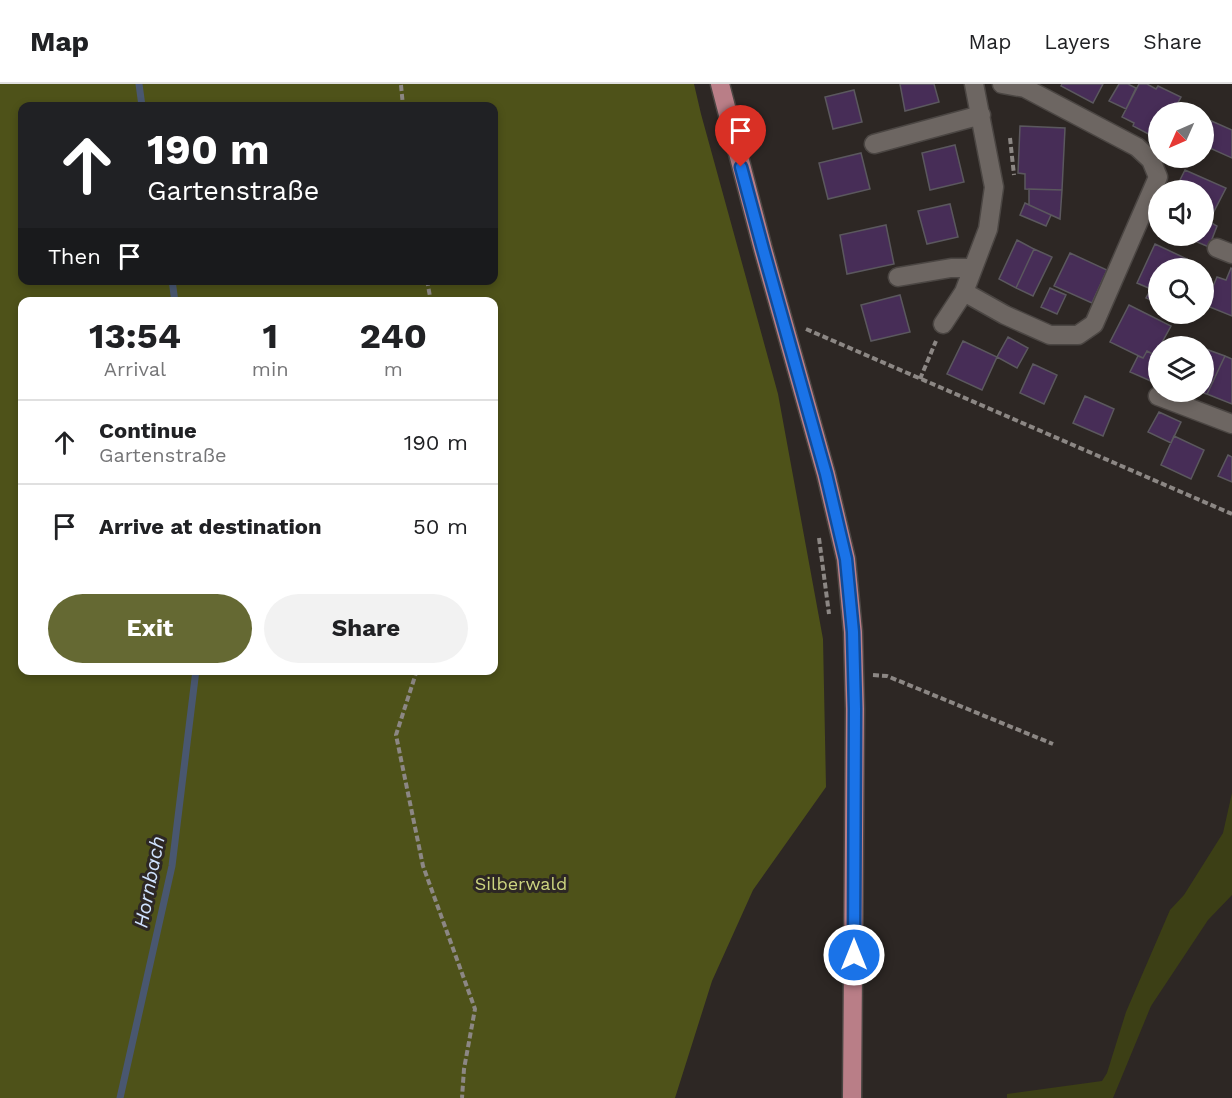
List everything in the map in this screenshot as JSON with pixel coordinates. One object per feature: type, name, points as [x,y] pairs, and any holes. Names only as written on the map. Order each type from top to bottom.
[{"type":"main road","points":[[720,84],[826,474],[846,559],[853,632],[854,674],[852,1098]]},
{"type":"street","points":[[943,324],[964,292],[988,229],[994,187],[974,84],[991,84]]},
{"type":"street","points":[[964,292],[1005,315],[1050,335],[1078,334],[1094,324],[1158,177],[1151,160],[1137,147],[1025,88],[1002,84]]},
{"type":"street","points":[[874,144],[981,116]]},
{"type":"street","points":[[898,277],[951,268],[972,268]]},
{"type":"street","points":[[1174,402],[1232,424]]},
{"type":"path","points":[[401,85],[403,102]]},
{"type":"path","points":[[1010,138],[1014,179]]},
{"type":"path","points":[[920,379],[943,324]]},
{"type":"path","points":[[786,331],[802,327],[1232,514]]},
{"type":"path","points":[[817,528],[830,618]]},
{"type":"path","points":[[854,674],[887,676],[1053,744]]},
{"type":"path","points":[[415,675],[396,735],[423,866],[475,1009],[464,1069],[462,1098]]},
{"type":"green space","name":"Silberwald","points":[[0,84],[694,84],[778,394],[823,639],[826,787],[753,890],[712,981],[675,1098],[0,1098]]},
{"type":"green space","points":[[1232,793],[1232,895],[1208,920],[1151,1006],[1113,1098],[1007,1098],[1007,1094],[1102,1081],[1107,1073],[1126,1012],[1170,910],[1184,895],[1223,833]]},
{"type":"building","points":[[900,84],[934,84],[939,102],[905,111]]},
{"type":"building","points":[[1062,84],[1103,84],[1093,103],[1061,86]]},
{"type":"building","points":[[1119,84],[1128,84],[1136,88],[1126,109],[1109,101]]},
{"type":"building","points":[[1139,84],[1147,84],[1156,89],[1158,86],[1181,97],[1178,102],[1148,102],[1148,134],[1122,117]]},
{"type":"building","points":[[854,90],[862,122],[833,129],[825,97]]},
{"type":"building","points":[[1214,122],[1232,130],[1232,158],[1214,150]]},
{"type":"building","points":[[1020,126],[1065,128],[1062,190],[1025,189],[1025,174],[1018,173]]},
{"type":"building","points":[[955,145],[964,182],[930,190],[922,153]]},
{"type":"building","points":[[861,153],[870,189],[828,199],[819,163]]},
{"type":"building","points":[[1185,170],[1208,180],[1180,180]]},
{"type":"building","points":[[1214,183],[1226,188],[1214,211]]},
{"type":"building","points":[[1029,189],[1062,190],[1060,219],[1029,205]]},
{"type":"building","points":[[1025,203],[1051,215],[1046,226],[1020,215]]},
{"type":"building","points":[[950,204],[958,237],[927,244],[918,211]]},
{"type":"building","points":[[886,225],[894,264],[847,274],[840,235]]},
{"type":"building","points":[[1017,240],[1034,249],[1016,288],[999,279]]},
{"type":"building","points":[[1154,246],[1159,246],[1185,258],[1149,258]]},
{"type":"building","points":[[1034,249],[1052,257],[1033,296],[1016,288]]},
{"type":"building","points":[[1070,253],[1107,270],[1092,303],[1054,286]]},
{"type":"building","points":[[1148,259],[1148,288],[1137,283]]},
{"type":"building","points":[[1231,268],[1232,316],[1214,309],[1214,284],[1217,277],[1226,280]]},
{"type":"building","points":[[1050,288],[1066,295],[1057,314],[1041,307]]},
{"type":"building","points":[[900,295],[910,332],[871,341],[861,305]]},
{"type":"building","points":[[1129,305],[1148,314],[1148,324],[1171,326],[1166,336],[1148,336],[1148,352],[1143,358],[1110,342]]},
{"type":"building","points":[[1008,337],[1028,348],[1017,368],[997,357]]},
{"type":"building","points":[[963,341],[997,357],[982,390],[947,374]]},
{"type":"building","points":[[1148,352],[1148,380],[1130,372],[1138,356],[1143,358]]},
{"type":"building","points":[[1214,352],[1225,356],[1214,379]]},
{"type":"building","points":[[1225,356],[1232,359],[1232,404],[1214,397],[1214,379]]},
{"type":"building","points":[[1033,364],[1057,375],[1044,404],[1020,393]]},
{"type":"building","points":[[1085,396],[1114,409],[1103,436],[1073,423]]},
{"type":"building","points":[[1159,412],[1181,422],[1171,443],[1148,432]]},
{"type":"building","points":[[1174,436],[1204,450],[1191,479],[1161,465]]},
{"type":"building","points":[[1228,455],[1232,457],[1232,482],[1218,476]]},
{"type":"waterway","name":"Hornbach","points":[[139,84],[141,102]]},
{"type":"waterway","name":"Hornbach","points":[[173,285],[174,297]]},
{"type":"waterway","name":"Hornbach","points":[[120,1098],[172,866],[195,675]]},
{"type":"route","points":[[741,167],[826,474],[846,559],[853,632],[855,709],[854,955]]}]
